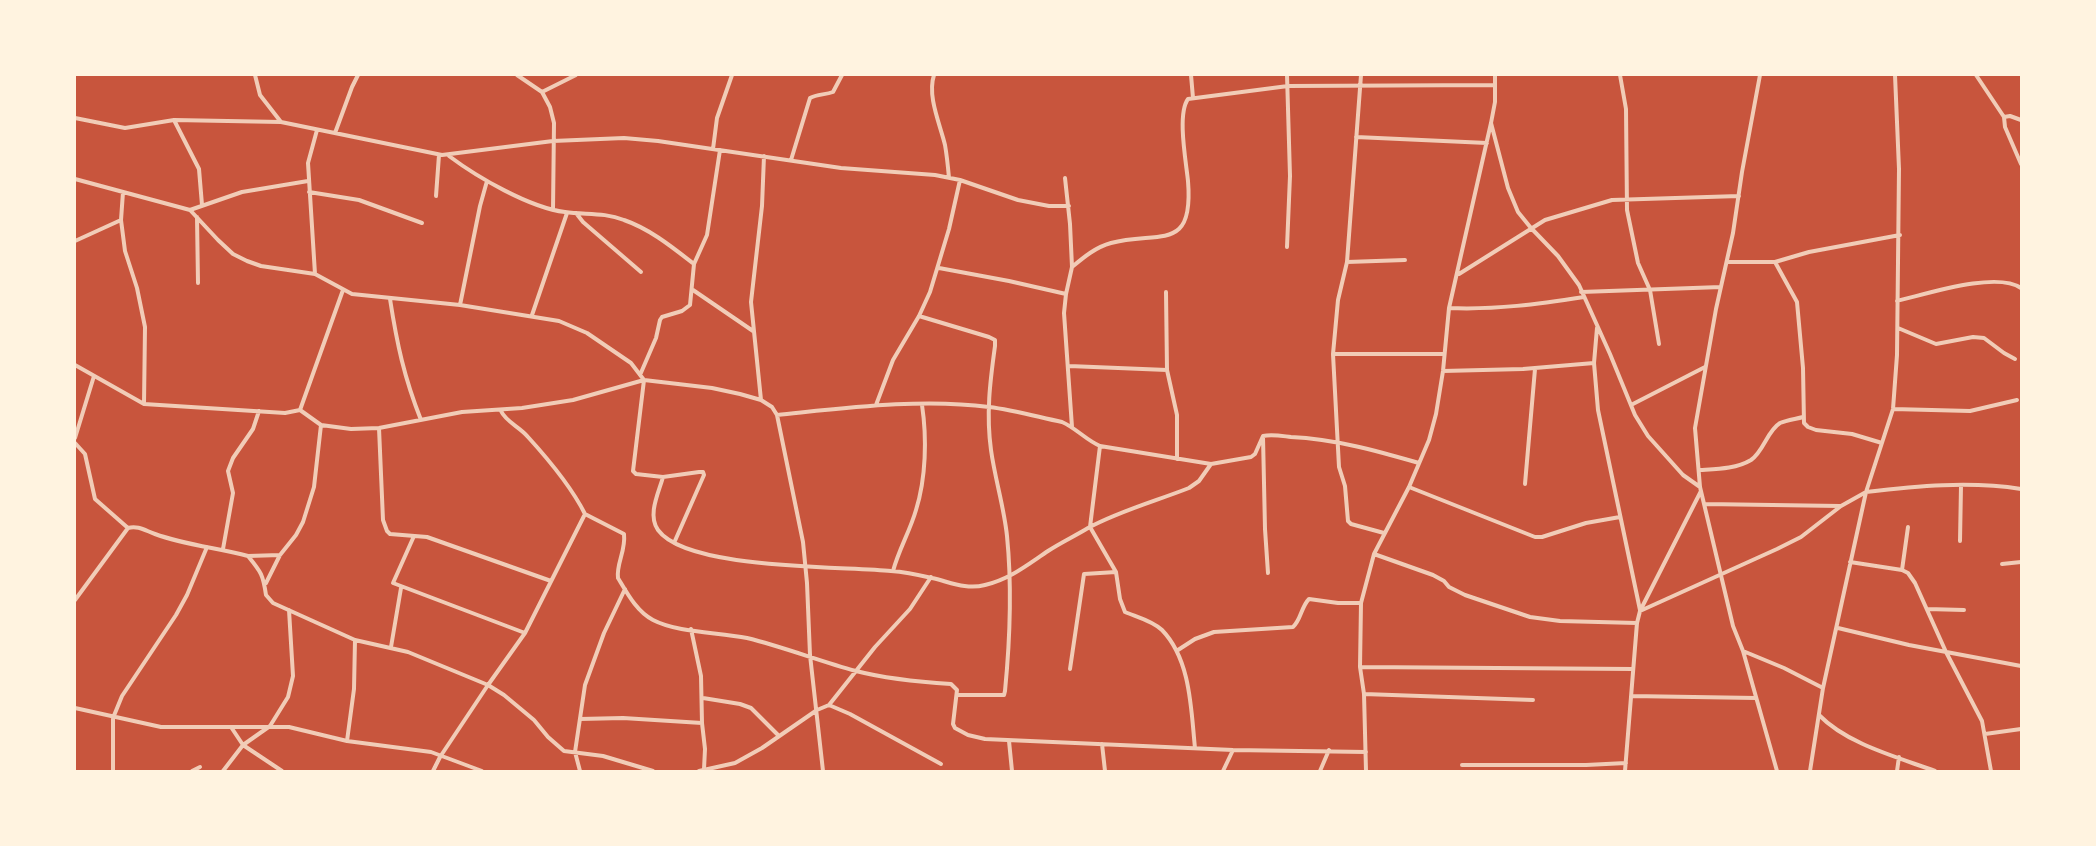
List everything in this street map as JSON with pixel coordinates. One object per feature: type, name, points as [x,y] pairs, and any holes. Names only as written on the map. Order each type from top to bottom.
[{"type":"street","points":[[255,75],[260,95],[281,122]]},
{"type":"street","points":[[335,133],[358,75]]},
{"type":"street","points":[[517,75],[542,92],[550,107],[554,123],[553,210]]},
{"type":"street","points":[[542,92],[576,75]]},
{"type":"street","points":[[713,149],[717,118],[732,75]]},
{"type":"street","points":[[791,160],[810,98],[833,92],[842,75]]},
{"type":"street","points":[[934,75],[931,83],[933,99],[950,178]]},
{"type":"street","points":[[1191,75],[1192,98]]},
{"type":"street","points":[[1287,75],[1290,176],[1287,247]]},
{"type":"street","points":[[1361,75],[1347,262],[1338,300],[1333,354],[1339,467],[1345,486],[1349,523],[1384,533]]},
{"type":"street","points":[[1366,771],[1364,694],[1360,667],[1361,603],[1374,554],[1409,487],[1429,440],[1436,414],[1449,308],[1491,123],[1495,75]]},
{"type":"street","points":[[1620,75],[1626,109],[1627,198],[1634,247],[1650,290],[1659,344]]},
{"type":"street","points":[[1760,75],[1695,428],[1700,489],[1720,573],[1733,626],[1743,651],[1777,771]]},
{"type":"street","points":[[1810,771],[1823,688],[1866,492],[1893,409],[1900,235],[1895,75]]},
{"type":"street","points":[[1976,75],[2004,117],[2005,128],[2021,164]]},
{"type":"street","points":[[1072,267],[1099,247],[1112,243],[1166,237],[1182,224],[1187,213],[1188,185],[1183,112],[1188,99],[1288,86],[1496,84]]},
{"type":"street","points":[[2004,117],[2010,116],[2021,120]]},
{"type":"street","points":[[75,118],[125,128],[174,120],[281,122],[448,156],[507,192],[553,210],[610,215],[646,229],[694,264]]},
{"type":"street","points":[[174,120],[199,170],[202,205]]},
{"type":"street","points":[[1491,123],[1508,188],[1518,212],[1530,228],[1558,256],[1584,297],[1631,405],[1648,436],[1683,475],[1700,489]]},
{"type":"street","points":[[315,274],[308,163],[317,130]]},
{"type":"street","points":[[1356,137],[1487,143]]},
{"type":"street","points":[[448,156],[553,141],[624,138],[841,168],[935,175],[960,180],[1018,200],[1049,206],[1069,206]]},
{"type":"street","points":[[640,375],[653,346],[660,320],[666,315],[688,308],[693,290],[694,264],[701,253],[707,235],[720,150]]},
{"type":"street","points":[[436,196],[439,154]]},
{"type":"street","points":[[761,400],[753,331],[752,288],[762,206],[764,156]]},
{"type":"street","points":[[1065,178],[1072,267],[1064,313],[1072,426]]},
{"type":"street","points":[[75,179],[190,210],[233,254],[261,266],[315,274],[352,294],[460,305],[559,321],[587,333],[631,363],[645,380]]},
{"type":"street","points":[[876,405],[893,360],[926,302],[939,268],[960,180]]},
{"type":"street","points":[[190,210],[242,192],[308,181]]},
{"type":"street","points":[[460,305],[487,181]]},
{"type":"street","points":[[123,192],[121,220],[125,251],[137,288],[145,327],[144,404]]},
{"type":"street","points":[[309,192],[358,200],[422,223]]},
{"type":"street","points":[[1458,274],[1530,228],[1571,211],[1627,198],[1739,196]]},
{"type":"street","points":[[532,315],[567,213]]},
{"type":"street","points":[[576,213],[583,222],[641,272]]},
{"type":"street","points":[[197,216],[198,283]]},
{"type":"street","points":[[75,241],[121,220]]},
{"type":"street","points":[[1727,262],[1775,262],[1809,252],[1900,235]]},
{"type":"street","points":[[1347,262],[1405,260]]},
{"type":"street","points":[[1775,262],[1797,302],[1803,369],[1803,417],[1808,427],[1852,434],[1882,443]]},
{"type":"street","points":[[939,268],[1066,294]]},
{"type":"street","points":[[1897,300],[1958,286],[1996,281],[2021,288]]},
{"type":"street","points":[[1581,292],[1721,287]]},
{"type":"street","points":[[300,410],[343,290]]},
{"type":"street","points":[[693,290],[753,331]]},
{"type":"street","points":[[1166,292],[1167,370],[1178,415],[1177,459]]},
{"type":"street","points":[[1449,308],[1511,307],[1584,297]]},
{"type":"street","points":[[390,299],[399,357],[421,420]]},
{"type":"street","points":[[919,316],[994,340],[995,346],[988,394],[991,451],[1007,537],[1009,578],[1005,691],[1004,695],[957,695]]},
{"type":"street","points":[[1597,328],[1594,363],[1598,410],[1640,611]]},
{"type":"street","points":[[1897,328],[1936,344],[1974,337],[1984,338],[2015,359]]},
{"type":"street","points":[[1333,354],[1444,354]]},
{"type":"street","points":[[1443,371],[1536,368],[1594,363]]},
{"type":"street","points":[[75,365],[144,404],[285,413],[300,410],[321,425],[351,429],[379,428],[462,412],[501,411],[573,400],[645,380],[712,388],[761,400],[772,407],[777,415],[802,542],[810,656],[823,771]]},
{"type":"street","points":[[1069,366],[1167,370]]},
{"type":"street","points":[[1631,405],[1706,366]]},
{"type":"street","points":[[1525,484],[1536,368]]},
{"type":"street","points":[[75,438],[94,376]]},
{"type":"street","points":[[645,380],[633,471],[636,474],[663,477],[699,472],[704,475],[674,543]]},
{"type":"street","points":[[1893,409],[1970,411],[2017,400]]},
{"type":"street","points":[[777,415],[876,405],[989,407],[1062,422],[1072,426],[1100,446],[1211,464],[1251,457],[1255,454],[1263,436]]},
{"type":"street","points":[[893,571],[898,552],[917,508],[926,446],[922,405]]},
{"type":"street","points":[[222,549],[233,493],[228,471],[233,458],[253,429],[259,411]]},
{"type":"street","points":[[501,411],[541,451],[579,501],[585,514],[624,534],[625,544],[617,572],[618,578],[643,614],[661,624],[731,635],[780,646],[856,671],[897,679],[951,684],[955,686],[957,695],[953,724],[958,731],[985,739],[1233,750],[1366,752]]},
{"type":"street","points":[[1700,470],[1730,468],[1744,464],[1753,459],[1762,449],[1780,423],[1803,417]]},
{"type":"street","points":[[321,425],[314,487],[303,522],[280,555],[266,584],[268,599],[355,640],[391,647],[488,685],[534,720],[564,751],[603,756],[653,771]]},
{"type":"street","points":[[379,428],[385,527],[390,534],[426,537],[551,581]]},
{"type":"street","points":[[1263,436],[1339,442],[1419,463]]},
{"type":"street","points":[[1263,436],[1268,573]]},
{"type":"street","points":[[75,443],[85,454],[94,499],[128,528],[142,529],[174,540],[248,556],[280,555]]},
{"type":"street","points":[[1100,446],[1090,527],[1116,572],[1120,599],[1125,612],[1161,628],[1177,650],[1191,709],[1195,748]]},
{"type":"street","points":[[663,477],[654,508],[654,521],[657,529],[674,543],[686,548],[778,566],[893,571],[931,577],[972,588],[1009,578],[1048,551],[1090,527],[1189,488],[1199,481],[1211,464]]},
{"type":"street","points":[[1640,611],[1801,537],[1841,506],[1866,492],[1996,485],[2021,489]]},
{"type":"street","points":[[1960,541],[1962,486]]},
{"type":"street","points":[[1409,487],[1536,537],[1586,523],[1620,517]]},
{"type":"street","points":[[1625,771],[1630,696],[1640,611],[1700,489]]},
{"type":"street","points":[[1705,504],[1841,506]]},
{"type":"street","points":[[433,771],[488,685],[525,633],[585,514]]},
{"type":"street","points":[[1902,570],[1908,527]]},
{"type":"street","points":[[75,600],[128,528]]},
{"type":"street","points":[[414,536],[393,583],[401,588],[525,633]]},
{"type":"street","points":[[113,771],[113,718],[131,681],[187,595],[207,547]]},
{"type":"street","points":[[1374,554],[1433,574],[1444,581],[1449,588],[1465,595],[1530,617],[1560,621],[1637,623]]},
{"type":"street","points":[[248,556],[262,574],[266,584]]},
{"type":"street","points":[[1850,562],[1902,570],[1908,573],[1915,583],[1946,652],[1982,721],[1990,771]]},
{"type":"street","points":[[2002,564],[2021,562]]},
{"type":"street","points":[[1070,669],[1084,574],[1116,572]]},
{"type":"street","points":[[691,629],[698,657],[703,698],[702,723],[705,749],[702,770],[735,763],[762,748],[817,710],[829,705],[910,609],[931,577]]},
{"type":"street","points":[[391,647],[401,588]]},
{"type":"street","points":[[580,771],[575,752],[585,685],[604,633],[625,589]]},
{"type":"street","points":[[1177,650],[1195,639],[1214,632],[1293,627],[1303,604],[1309,599],[1361,603]]},
{"type":"street","points":[[223,771],[243,745],[270,726],[288,697],[292,686],[289,609]]},
{"type":"street","points":[[1927,609],[1965,610]]},
{"type":"street","points":[[1838,628],[1909,645],[2021,666]]},
{"type":"street","points":[[347,741],[354,689],[355,640]]},
{"type":"street","points":[[1743,651],[1823,688]]},
{"type":"street","points":[[1360,667],[1633,669]]},
{"type":"street","points":[[1364,694],[1533,699]]},
{"type":"street","points":[[1630,696],[1756,698]]},
{"type":"street","points":[[703,698],[751,708],[778,735]]},
{"type":"street","points":[[829,705],[850,714],[941,764]]},
{"type":"street","points":[[75,708],[161,727],[289,727],[347,741],[421,750],[482,771]]},
{"type":"street","points":[[1819,715],[1856,742],[1935,771]]},
{"type":"street","points":[[579,719],[623,718],[702,723]]},
{"type":"street","points":[[231,728],[243,745],[282,771]]},
{"type":"street","points":[[1985,734],[2021,729]]},
{"type":"street","points":[[1009,741],[1012,771]]},
{"type":"street","points":[[1102,744],[1105,771]]},
{"type":"street","points":[[1223,771],[1233,750]]},
{"type":"street","points":[[1320,771],[1329,750]]},
{"type":"street","points":[[1897,771],[1899,757]]},
{"type":"street","points":[[1462,765],[1626,763]]},
{"type":"street","points":[[192,771],[200,767]]}]
